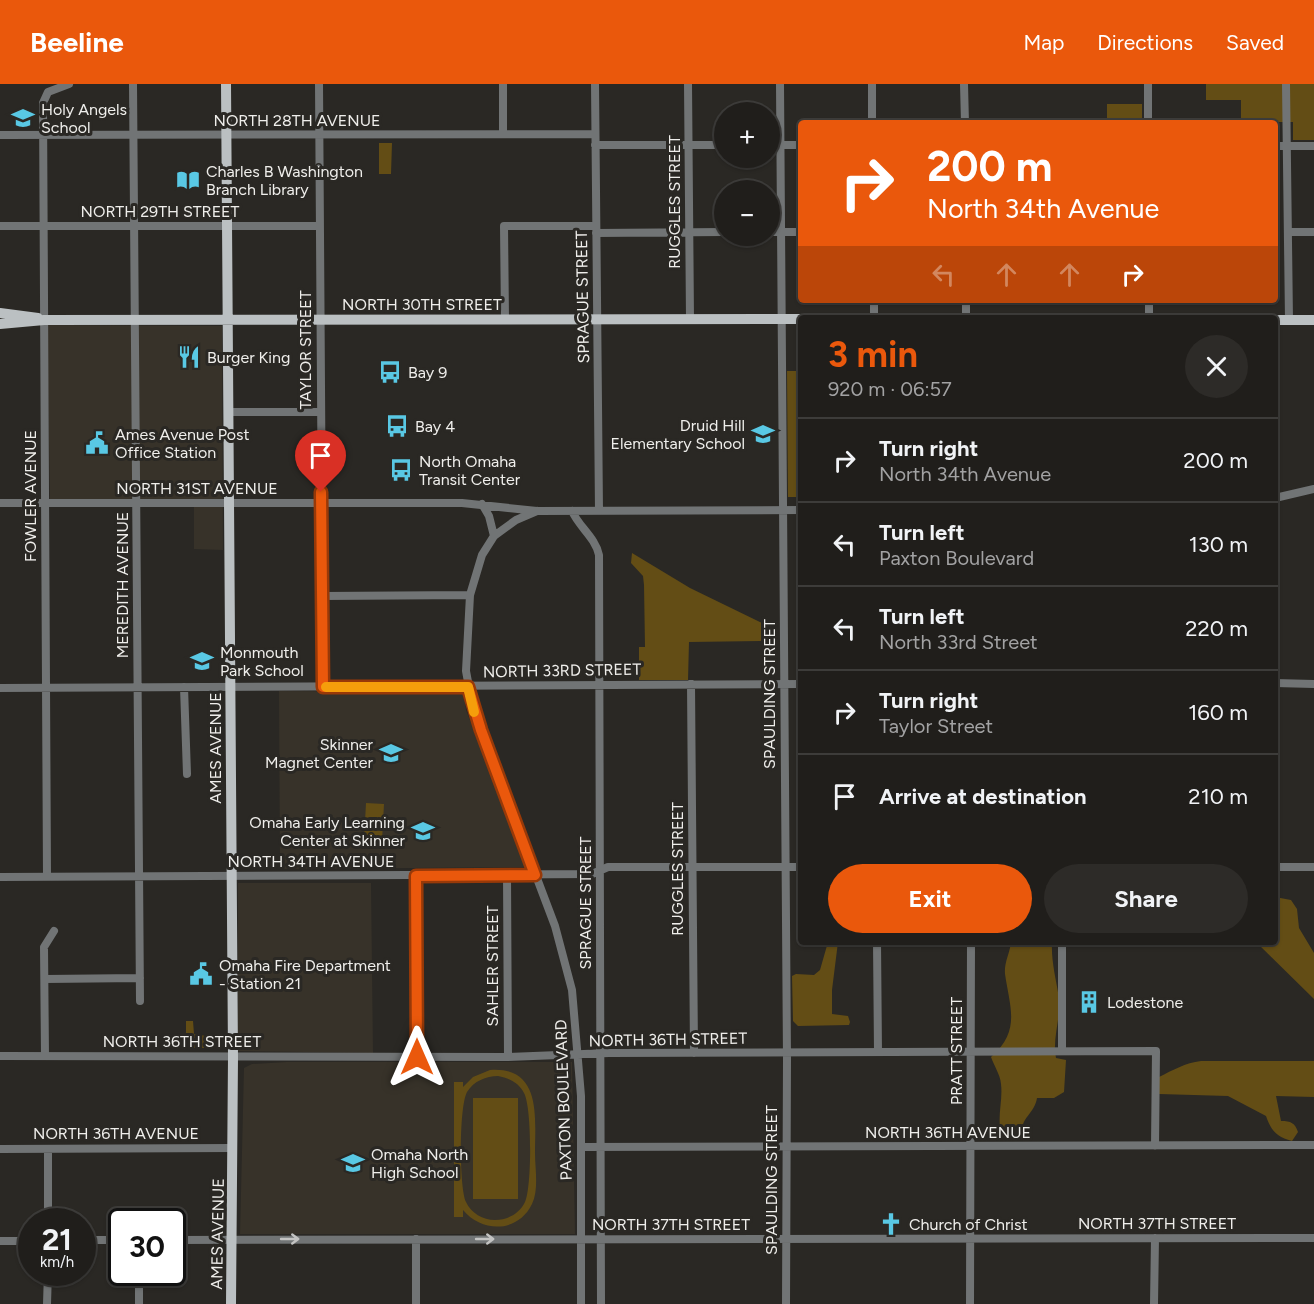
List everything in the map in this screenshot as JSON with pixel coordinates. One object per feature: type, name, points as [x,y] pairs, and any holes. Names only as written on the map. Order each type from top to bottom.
[{"type":"main road","name":"AMES AVENUE","points":[[226,84],[233,1057],[231,1304]]},
{"type":"main road","name":"NORTH 30TH STREET","points":[[0,313],[44,320]]},
{"type":"main road","name":"NORTH 30TH STREET","points":[[0,324],[44,320],[798,319]]},
{"type":"main road","points":[[1278,320],[1314,320]]},
{"type":"street","name":"FOWLER AVENUE","points":[[47,877],[43,114],[44,99],[48,92],[69,84]]},
{"type":"street","name":"MEREDITH AVENUE","points":[[133,84],[140,1001]]},
{"type":"street","name":"TAYLOR STREET","points":[[319,84],[323,687]]},
{"type":"street","points":[[503,84],[503,134]]},
{"type":"street","name":"SPRAGUE STREET","points":[[595,84],[599,511]]},
{"type":"street","name":"RUGGLES STREET","points":[[688,84],[690,319]]},
{"type":"street","name":"SPAULDING STREET","points":[[780,84],[780,102]]},
{"type":"street","points":[[872,84],[872,120]]},
{"type":"street","points":[[964,84],[965,120]]},
{"type":"street","points":[[1148,84],[1148,120]]},
{"type":"street","points":[[1286,84],[1289,320]]},
{"type":"street","name":"NORTH 28TH AVENUE","points":[[0,135],[595,134]]},
{"type":"street","points":[[595,145],[714,145]]},
{"type":"street","points":[[780,145],[798,145]]},
{"type":"street","name":"SPAULDING STREET","points":[[780,145],[787,1147],[786,1304]]},
{"type":"street","points":[[1278,146],[1314,146]]},
{"type":"street","name":"NORTH 29TH STREET","points":[[0,226],[319,226]]},
{"type":"street","points":[[505,319],[504,226],[714,232]]},
{"type":"street","points":[[781,232],[798,232]]},
{"type":"street","points":[[1288,232],[1314,232]]},
{"type":"street","points":[[228,412],[321,412]]},
{"type":"street","points":[[1278,497],[1314,489]]},
{"type":"street","name":"NORTH 31ST AVENUE","points":[[0,503],[482,504],[537,511],[798,510]]},
{"type":"street","points":[[482,504],[489,516],[494,536]]},
{"type":"street","name":"PAXTON BOULEVARD","points":[[537,511],[516,520],[494,536],[478,564],[470,595],[466,658],[468,687],[478,723],[567,968],[575,1011],[582,1147],[581,1304]]},
{"type":"street","name":"SPRAGUE STREET","points":[[572,511],[577,523],[596,545],[599,555],[601,1304]]},
{"type":"street","points":[[323,596],[470,595]]},
{"type":"street","name":"RUGGLES STREET","points":[[692,684],[694,1053]]},
{"type":"street","name":"NORTH 33RD STREET","points":[[0,688],[798,684]]},
{"type":"street","points":[[1278,684],[1314,684]]},
{"type":"street","points":[[184,687],[188,774]]},
{"type":"street","name":"NORTH 34TH AVENUE","points":[[0,877],[535,875],[592,874],[608,867],[798,867]]},
{"type":"street","points":[[1278,867],[1314,867]]},
{"type":"street","name":"SAHLER STREET","points":[[507,875],[507,1057]]},
{"type":"street","points":[[416,876],[417,1057]]},
{"type":"street","points":[[45,1056],[44,947],[54,931]]},
{"type":"street","points":[[877,945],[878,1052]]},
{"type":"street","name":"PRATT STREET","points":[[970,1304],[971,945]]},
{"type":"street","points":[[1062,945],[1062,1051]]},
{"type":"street","points":[[45,979],[140,978]]},
{"type":"street","name":"NORTH 36TH STREET","points":[[0,1056],[507,1057],[694,1053],[1156,1051],[1155,1146]]},
{"type":"street","name":"NORTH 36TH AVENUE","points":[[582,1147],[1314,1145]]},
{"type":"street","name":"NORTH 36TH AVENUE","points":[[0,1149],[233,1148]]},
{"type":"street","points":[[48,1149],[48,1208]]},
{"type":"street","points":[[1154,1304],[1155,1238]]},
{"type":"street","name":"NORTH 37TH STREET","points":[[186,1240],[1314,1238]]},
{"type":"street","points":[[416,1239],[416,1304]]},
{"type":"street","points":[[0,1241],[18,1241]]},
{"type":"street","points":[[47,1304],[48,1286]]},
{"type":"street","points":[[138,1304],[139,1286]]},
{"type":"shaded area","points":[[1206,84],[1314,84],[1314,140],[1293,140],[1293,122],[1241,120],[1241,100],[1206,100]]},
{"type":"shaded area","points":[[1107,104],[1142,104],[1142,120],[1107,120]]},
{"type":"shaded area","points":[[379,143],[392,143],[391,174],[379,174]]},
{"type":"shaded area","points":[[47,325],[222,326],[223,550],[194,549],[194,501],[50,500]]},
{"type":"shaded area","points":[[787,371],[798,371],[798,497],[788,497]]},
{"type":"shaded area","points":[[632,553],[690,588],[770,627],[772,631],[761,641],[689,642],[688,680],[639,680],[639,647],[645,647],[644,585],[643,576],[631,563]]},
{"type":"shaded area","points":[[279,691],[464,692],[466,710],[528,867],[280,869]]},
{"type":"shaded area","points":[[366,803],[384,804],[382,841],[364,840]]},
{"type":"shaded area","points":[[238,883],[371,883],[373,1053],[238,1051]]},
{"type":"shaded area","points":[[1278,898],[1291,900],[1297,909],[1299,928],[1314,953],[1314,999],[1259,945],[1278,945]]},
{"type":"shaded area","points":[[827,945],[838,945],[832,990],[832,1014],[848,1016],[849,1025],[798,1026],[793,1021],[792,976],[796,974],[814,975],[820,970]]},
{"type":"shaded area","points":[[1010,945],[1052,945],[1059,998],[1055,1051],[1056,1058],[1066,1060],[1064,1092],[1054,1098],[1037,1098],[1022,1129],[1008,1137],[1001,1133],[1001,1084],[991,1057],[1007,1038],[1010,1028],[1011,1008],[1005,974]]},
{"type":"shaded area","points":[[186,1021],[193,1021],[194,1034],[206,1036],[206,1048],[186,1048]]},
{"type":"shaded area","points":[[1201,1061],[1314,1061],[1314,1097],[1276,1096],[1281,1121],[1292,1123],[1298,1132],[1292,1141],[1275,1133],[1266,1116],[1228,1096],[1159,1094],[1159,1077],[1184,1065]]},
{"type":"shaded area","points":[[572,1062],[575,1234],[240,1234],[244,1068],[252,1064]]},
{"type":"shaded area","points":[[490,1070],[507,1071],[519,1076],[527,1085],[532,1097],[535,1125],[534,1198],[526,1214],[509,1225],[489,1226],[471,1218],[463,1210],[463,1217],[454,1217],[454,1082],[463,1082],[463,1087],[473,1077]],"holes":[[[502,1077],[519,1086],[527,1101],[530,1165],[527,1194],[523,1206],[513,1215],[495,1220],[478,1215],[466,1202],[462,1181],[461,1129],[464,1100],[470,1088],[485,1078]]]},
{"type":"shaded area","points":[[473,1098],[518,1098],[518,1199],[473,1199]]},
{"type":"slow traffic","points":[[326,687],[468,687],[474,712]]},
{"type":"place","name":"Holy Angels School","points":[[23,118]]},
{"type":"place","name":"Charles B Washington Branch Library","points":[[188,180]]},
{"type":"place","name":"Burger King","points":[[189,357]]},
{"type":"place","name":"Bay 9","points":[[390,372]]},
{"type":"place","name":"Bay 4","points":[[397,426]]},
{"type":"place","name":"Druid Hill Elementary School","points":[[763,434]]},
{"type":"place","name":"Ames Avenue Post Office Station","points":[[97,443]]},
{"type":"place","name":"North Omaha Transit Center","points":[[401,470]]},
{"type":"place","name":"Monmouth Park School","points":[[202,661]]},
{"type":"place","name":"Skinner Magnet Center","points":[[391,753]]},
{"type":"place","name":"Omaha Early Learning Center at Skinner","points":[[423,831]]},
{"type":"place","name":"Omaha Fire Department - Station 21","points":[[201,974]]},
{"type":"place","name":"Lodestone","points":[[1089,1002]]},
{"type":"place","name":"Omaha North High School","points":[[353,1163]]},
{"type":"place","name":"Church of Christ","points":[[891,1224]]},
{"type":"route","points":[[321,492],[323,687],[468,687],[471,704],[535,875],[416,876],[417,1057]]}]
